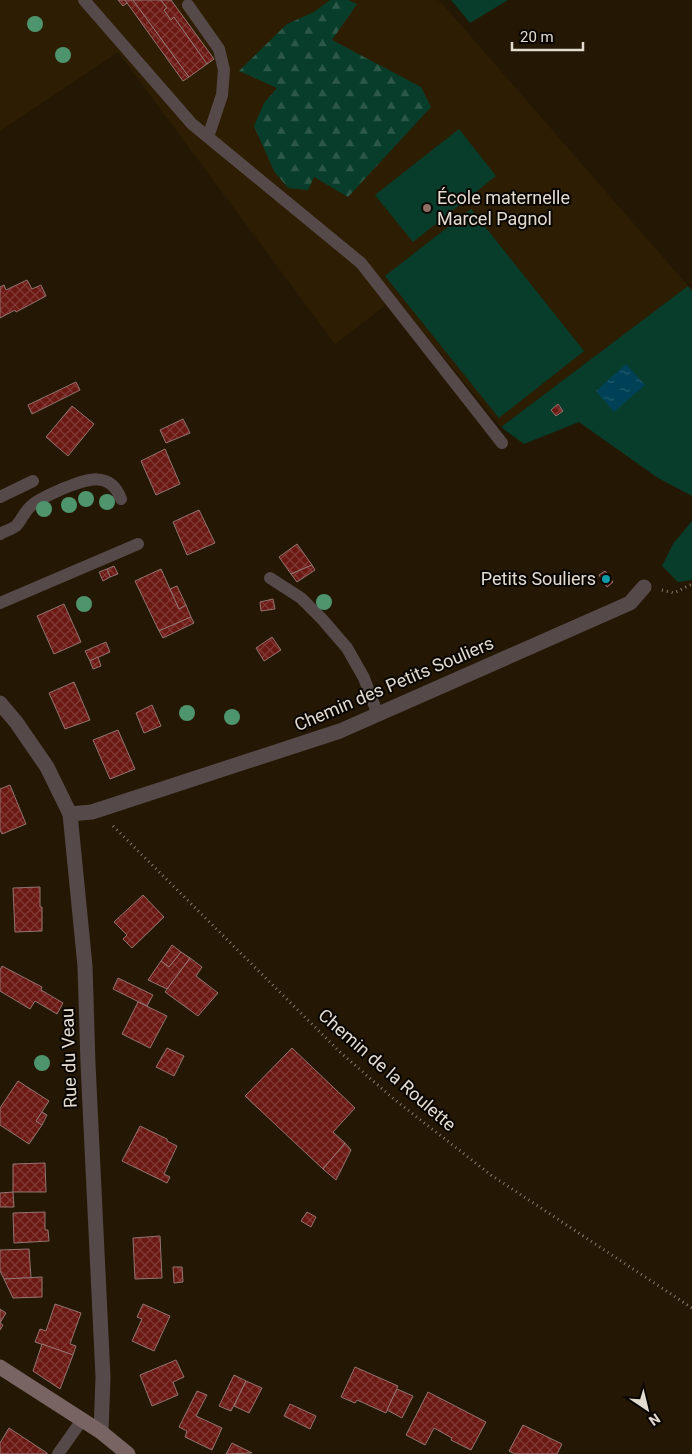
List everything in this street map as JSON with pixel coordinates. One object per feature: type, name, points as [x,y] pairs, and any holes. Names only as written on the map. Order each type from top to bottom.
[{"type":"main road","points":[[0,1367],[101,1432],[128,1454]]},
{"type":"street","name":"Chemin des Petits Souliers","points":[[70,814],[92,812],[340,731],[630,603],[644,587]]},
{"type":"street","name":"Rue du Veau","points":[[0,703],[16,722],[47,767],[70,814],[84,966],[103,1377],[101,1432]]},
{"type":"lane","points":[[84,0],[192,124],[361,263],[502,443]]},
{"type":"lane","points":[[188,5],[219,49],[224,70],[222,95],[208,137]]},
{"type":"lane","points":[[0,534],[16,526],[30,507],[40,499],[82,481],[97,479],[108,482],[117,489],[121,499]]},
{"type":"lane","points":[[0,497],[33,482]]},
{"type":"lane","points":[[0,603],[138,544]]},
{"type":"lane","points":[[270,578],[301,598],[347,648],[364,678],[378,714]]},
{"type":"lane","points":[[58,1454],[82,1420]]},
{"type":"path","points":[[644,587],[674,593],[692,584]]},
{"type":"path","name":"Chemin de la Roulette","points":[[103,808],[115,829],[342,1053],[395,1100],[491,1176],[692,1308]]},
{"type":"shaded area","name":"École maternelle Marcel Pagnol","points":[[0,0],[438,0],[688,286],[501,427],[395,298],[335,344],[118,52],[0,131]]},
{"type":"green space","points":[[330,0],[348,0],[357,4],[332,40],[421,87],[431,107],[348,197],[314,177],[308,190],[288,188],[274,171],[254,126],[264,103],[277,88],[239,71],[287,24],[314,12]]},
{"type":"green space","points":[[451,0],[508,0],[470,23]]},
{"type":"green space","points":[[459,129],[496,176],[413,242],[375,195]]},
{"type":"green space","points":[[471,209],[584,351],[499,418],[385,276]]},
{"type":"green space","points":[[688,286],[692,291],[692,496],[658,478],[579,422],[524,444],[501,427]]},
{"type":"green space","points":[[692,521],[692,580],[678,582],[662,566],[673,544]]},
{"type":"water","points":[[626,364],[645,385],[614,412],[596,391]]},
{"type":"building","points":[[118,0],[125,0],[127,3],[123,6]]},
{"type":"building","points":[[125,0],[133,0],[189,77],[183,81]]},
{"type":"building","points":[[133,0],[161,0],[167,8],[164,10],[171,20],[174,17],[207,64],[189,77]]},
{"type":"building","points":[[161,0],[171,0],[214,59],[207,64],[174,17],[171,20],[164,10],[167,8]]},
{"type":"building","points":[[27,280],[32,289],[41,285],[46,296],[0,318],[0,287],[4,285],[6,290]]},
{"type":"building","points":[[76,382],[80,390],[32,414],[28,405]]},
{"type":"building","points":[[558,404],[563,411],[556,416],[551,410]]},
{"type":"building","points":[[72,406],[94,424],[68,456],[46,437]]},
{"type":"building","points":[[183,419],[190,433],[166,443],[160,430]]},
{"type":"building","points":[[165,449],[180,484],[156,495],[141,461]]},
{"type":"building","points":[[199,510],[215,543],[187,555],[173,522]]},
{"type":"building","points":[[297,544],[312,565],[291,574],[279,557]]},
{"type":"building","points":[[312,565],[315,570],[297,582],[291,574]]},
{"type":"building","points":[[114,566],[118,574],[110,577],[107,569]]},
{"type":"building","points":[[107,569],[110,577],[103,581],[99,572]]},
{"type":"building","points":[[161,569],[179,609],[186,605],[191,617],[159,631],[135,581]]},
{"type":"building","name":"Petits Souliers","points":[[605,571],[613,582],[607,587],[599,575]]},
{"type":"building","points":[[177,586],[186,605],[179,609],[170,589]]},
{"type":"building","points":[[273,599],[275,609],[261,611],[260,602]]},
{"type":"building","points":[[64,604],[81,642],[54,654],[37,616]]},
{"type":"building","points":[[191,617],[194,623],[163,638],[159,631]]},
{"type":"building","points":[[272,637],[281,650],[264,661],[256,648]]},
{"type":"building","points":[[106,642],[110,652],[90,661],[85,651]]},
{"type":"building","points":[[98,657],[101,666],[93,669],[90,661]]},
{"type":"building","points":[[74,682],[90,720],[65,729],[49,693]]},
{"type":"building","points":[[152,705],[161,726],[144,733],[136,713]]},
{"type":"building","points":[[118,730],[135,769],[110,779],[93,740]]},
{"type":"building","points":[[10,785],[26,824],[2,834],[0,830],[0,789]]},
{"type":"building","points":[[40,887],[42,931],[15,932],[13,888]]},
{"type":"building","points":[[143,895],[164,917],[132,948],[123,939],[127,935],[114,922]]},
{"type":"building","points":[[172,945],[181,952],[169,967],[161,961]]},
{"type":"building","points":[[181,952],[190,958],[167,989],[148,980],[161,961],[169,967]]},
{"type":"building","points":[[190,958],[202,967],[196,976],[218,993],[198,1016],[165,992]]},
{"type":"building","points":[[2,966],[42,987],[41,990],[63,1003],[57,1014],[35,1001],[30,1009],[0,991],[0,970]]},
{"type":"building","points":[[118,978],[153,995],[147,1006],[113,989]]},
{"type":"building","points":[[138,1002],[167,1016],[150,1048],[122,1034]]},
{"type":"building","points":[[167,1048],[184,1056],[174,1076],[156,1067]]},
{"type":"building","points":[[292,1048],[355,1108],[333,1132],[345,1143],[323,1169],[245,1096]]},
{"type":"building","points":[[18,1081],[49,1101],[36,1121],[42,1125],[29,1144],[0,1125],[0,1108]]},
{"type":"building","points":[[42,1112],[47,1115],[42,1125],[36,1121]]},
{"type":"building","points":[[140,1126],[177,1146],[164,1174],[170,1177],[167,1183],[122,1161]]},
{"type":"building","points":[[345,1143],[351,1150],[336,1180],[323,1169]]},
{"type":"building","points":[[45,1163],[46,1192],[13,1192],[13,1164]]},
{"type":"building","points":[[13,1192],[14,1207],[0,1207],[0,1193]]},
{"type":"building","points":[[45,1212],[45,1230],[48,1230],[49,1241],[14,1243],[13,1213]]},
{"type":"building","points":[[307,1212],[316,1217],[311,1227],[301,1221]]},
{"type":"building","points":[[160,1236],[162,1278],[135,1279],[133,1238]]},
{"type":"building","points":[[29,1249],[31,1278],[4,1279],[0,1271],[0,1250]]},
{"type":"building","points":[[173,1267],[182,1267],[183,1282],[174,1283]]},
{"type":"building","points":[[42,1277],[42,1297],[13,1298],[4,1279]]},
{"type":"building","points":[[55,1304],[81,1313],[70,1344],[76,1346],[73,1355],[35,1342],[40,1329],[46,1331]]},
{"type":"building","points":[[143,1304],[170,1316],[154,1351],[132,1341],[142,1319],[137,1317]]},
{"type":"building","points":[[0,1309],[6,1313],[0,1323]]},
{"type":"building","points":[[42,1344],[73,1355],[60,1389],[33,1371]]},
{"type":"building","points":[[176,1360],[184,1377],[173,1382],[178,1395],[152,1406],[140,1375]]},
{"type":"building","points":[[355,1367],[398,1386],[386,1413],[357,1400],[355,1403],[341,1397]]},
{"type":"building","points":[[234,1375],[246,1381],[231,1411],[219,1406]]},
{"type":"building","points":[[246,1381],[262,1388],[249,1413],[234,1406]]},
{"type":"building","points":[[397,1389],[413,1396],[402,1418],[387,1410]]},
{"type":"building","points":[[197,1391],[207,1395],[196,1416],[222,1428],[212,1450],[185,1437],[187,1431],[179,1427]]},
{"type":"building","points":[[428,1392],[486,1422],[471,1450],[451,1440],[452,1438],[434,1428],[425,1445],[406,1435]]},
{"type":"building","points":[[290,1404],[316,1416],[310,1429],[284,1416]]},
{"type":"building","points":[[523,1425],[562,1444],[557,1454],[515,1454],[509,1451]]},
{"type":"building","points":[[9,1428],[47,1454],[0,1454],[0,1443]]},
{"type":"building","points":[[232,1443],[252,1453],[226,1454]]},
{"type":"place","name":"École maternelle Marcel Pagnol","points":[[427,208]]},
{"type":"place","name":"Petits Souliers","points":[[606,579]]}]
